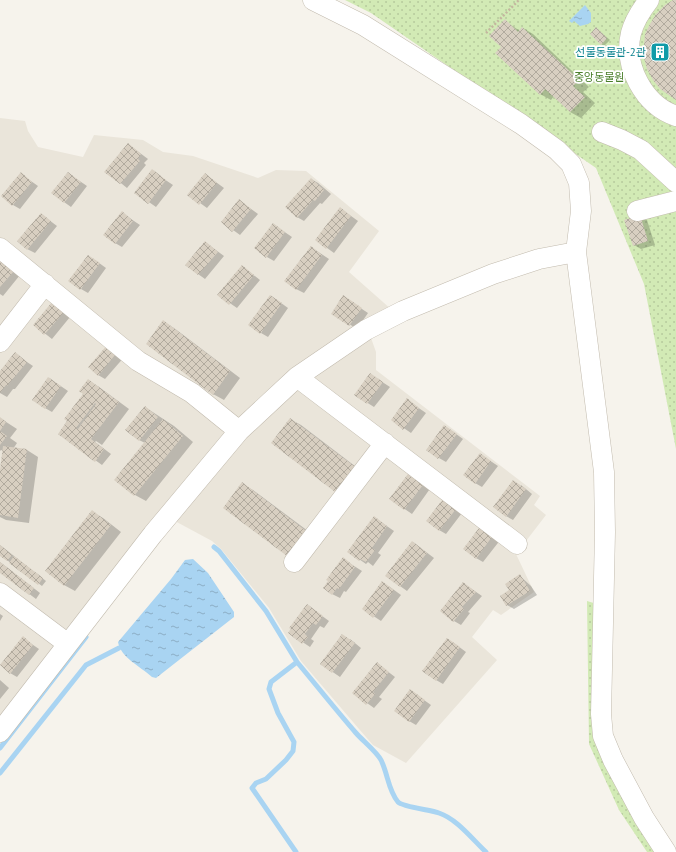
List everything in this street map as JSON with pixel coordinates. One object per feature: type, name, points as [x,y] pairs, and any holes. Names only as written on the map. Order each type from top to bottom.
[{"type":"street","points":[[312,0],[363,25],[521,124],[557,150],[571,164],[579,183],[581,211],[576,252],[604,472],[605,532],[600,714],[603,736],[613,760],[644,818],[666,852]]},
{"type":"street","points":[[648,0],[631,32],[631,67],[649,98],[667,113],[676,116]]},
{"type":"street","points":[[602,132],[641,150],[676,182]]},
{"type":"street","points":[[637,211],[676,201]]},
{"type":"street","points":[[0,248],[138,361],[192,393],[239,431]]},
{"type":"street","points":[[0,732],[153,534],[239,431],[297,377],[366,330],[403,311],[493,274],[538,258],[576,252]]},
{"type":"street","points":[[0,342],[44,284]]},
{"type":"street","points":[[297,377],[517,544]]},
{"type":"street","points":[[294,562],[385,444]]},
{"type":"street","points":[[0,593],[68,644]]},
{"type":"path","points":[[486,33],[519,0]]},
{"type":"shaded area","points":[[0,118],[25,121],[28,131],[38,147],[83,157],[94,135],[143,140],[163,152],[193,156],[258,178],[276,170],[306,171],[379,231],[349,272],[392,310],[366,324],[376,352],[376,370],[540,496],[534,505],[546,515],[516,554],[534,592],[501,615],[493,610],[472,637],[497,660],[406,763],[373,745],[359,729],[301,661],[269,608],[221,549],[212,541],[160,513],[0,718]]},
{"type":"green space","name":"중앙동물원","points":[[345,0],[676,0],[676,449],[644,284],[596,168],[371,13]]},
{"type":"green space","points":[[587,601],[597,604],[596,719],[655,852],[647,852],[619,810],[589,744]]},
{"type":"water","points":[[585,5],[591,13],[591,22],[580,26],[574,21],[572,23],[569,21]]},
{"type":"water","points":[[193,559],[208,573],[234,612],[234,617],[156,678],[152,677],[123,653],[118,642],[185,560]]},
{"type":"building","name":"선물동물관-2관","points":[[673,0],[676,0],[676,100],[660,89],[653,80],[647,69],[644,58],[645,34],[650,24],[656,14],[665,5]]},
{"type":"building","points":[[505,19],[518,32],[522,27],[579,80],[573,86],[585,97],[570,112],[545,89],[540,95],[495,53],[501,47],[489,36]]},
{"type":"building","points":[[596,27],[607,38],[601,45],[590,34]]},
{"type":"building","points":[[128,143],[141,154],[138,159],[140,161],[120,184],[104,172]]},
{"type":"building","points":[[152,169],[166,180],[148,204],[134,193]]},
{"type":"building","points":[[21,172],[32,182],[12,206],[1,196]]},
{"type":"building","points":[[68,172],[81,182],[64,203],[51,193]]},
{"type":"building","points":[[205,173],[217,183],[199,205],[187,195]]},
{"type":"building","points":[[311,178],[324,190],[297,218],[285,207]]},
{"type":"building","points":[[239,199],[251,209],[232,232],[221,222]]},
{"type":"building","points":[[340,207],[351,216],[326,249],[315,240]]},
{"type":"building","points":[[122,211],[133,221],[115,244],[103,235]]},
{"type":"building","points":[[41,213],[51,221],[27,250],[17,241]]},
{"type":"building","points":[[640,215],[648,241],[633,246],[624,220]]},
{"type":"building","points":[[273,223],[285,232],[266,258],[254,248]]},
{"type":"building","points":[[205,241],[218,252],[198,275],[185,265]]},
{"type":"building","points":[[311,246],[322,255],[296,290],[284,281]]},
{"type":"building","points":[[88,255],[100,263],[80,290],[68,281]]},
{"type":"building","points":[[1,260],[14,271],[0,287],[0,261]]},
{"type":"building","points":[[242,265],[254,275],[229,305],[217,295]]},
{"type":"building","points":[[270,295],[282,303],[260,334],[248,325]]},
{"type":"building","points":[[343,295],[362,308],[349,326],[331,314]]},
{"type":"building","points":[[52,302],[64,312],[44,335],[33,325]]},
{"type":"building","points":[[163,320],[230,371],[213,395],[146,344]]},
{"type":"building","points":[[110,342],[119,350],[98,376],[88,367]]},
{"type":"building","points":[[15,352],[27,362],[0,393],[0,371]]},
{"type":"building","points":[[370,373],[383,382],[367,404],[354,395]]},
{"type":"building","points":[[48,377],[61,386],[45,409],[32,400]]},
{"type":"building","points":[[88,379],[119,402],[91,439],[104,449],[95,462],[58,434],[67,421],[64,419],[83,394],[79,391]],"holes":[[[95,403],[96,404],[78,429],[76,428]]]},
{"type":"building","points":[[407,398],[419,408],[403,430],[391,420]]},
{"type":"building","points":[[145,406],[158,417],[139,441],[125,430]]},
{"type":"building","points":[[0,417],[6,422],[0,431]]},
{"type":"building","points":[[290,418],[358,469],[339,495],[271,443]]},
{"type":"building","points":[[163,419],[183,436],[134,496],[114,480]]},
{"type":"building","points":[[444,425],[457,434],[438,459],[426,450]]},
{"type":"building","points":[[0,431],[7,436],[0,445]]},
{"type":"building","points":[[3,446],[27,449],[18,518],[0,515],[0,470]]},
{"type":"building","points":[[480,453],[491,461],[475,484],[463,475]]},
{"type":"building","points":[[411,470],[426,481],[404,510],[389,499]]},
{"type":"building","points":[[513,480],[526,489],[506,517],[493,507]]},
{"type":"building","points":[[242,482],[310,534],[291,559],[223,508]]},
{"type":"building","points":[[443,499],[456,509],[439,531],[426,521]]},
{"type":"building","points":[[92,510],[111,525],[64,586],[45,571]]},
{"type":"building","points":[[374,516],[387,526],[372,548],[375,550],[366,562],[360,559],[359,561],[347,552]]},
{"type":"building","points":[[482,524],[494,534],[476,559],[463,549]]},
{"type":"building","points":[[412,541],[427,553],[400,587],[385,576]]},
{"type":"building","points":[[0,545],[12,555],[7,561],[0,556]]},
{"type":"building","points":[[14,556],[43,578],[38,585],[9,563]]},
{"type":"building","points":[[343,557],[355,567],[339,589],[337,588],[332,595],[323,588],[328,581],[326,580]]},
{"type":"building","points":[[0,562],[34,588],[29,595],[0,573]]},
{"type":"building","points":[[520,574],[530,591],[506,606],[500,596],[509,590],[505,584]]},
{"type":"building","points":[[382,581],[394,590],[373,618],[362,609]]},
{"type":"building","points":[[463,582],[476,592],[462,607],[464,609],[453,622],[440,611]]},
{"type":"building","points":[[307,604],[323,616],[316,625],[313,623],[305,634],[308,637],[302,644],[288,633],[291,629],[289,628]]},
{"type":"building","points":[[342,634],[355,643],[332,673],[320,664]]},
{"type":"building","points":[[23,636],[33,645],[10,674],[0,665]]},
{"type":"building","points":[[447,638],[460,647],[436,681],[422,671]]},
{"type":"building","points":[[377,662],[389,672],[373,692],[375,694],[366,705],[352,693]]},
{"type":"building","points":[[410,689],[425,700],[409,722],[394,711]]},
{"type":"waterway","points":[[214,547],[219,551],[266,611],[297,662],[271,682],[269,689],[278,713],[294,742],[293,751],[286,760],[266,779],[256,783],[252,788],[296,852]]},
{"type":"waterway","points":[[0,748],[86,637]]},
{"type":"waterway","points":[[0,773],[86,665],[119,648]]},
{"type":"waterway","points":[[297,662],[356,733],[379,757],[392,792],[398,802],[446,816],[464,830],[486,852]]},
{"type":"place","name":"선물동물관-2관","points":[[660,52]]}]
